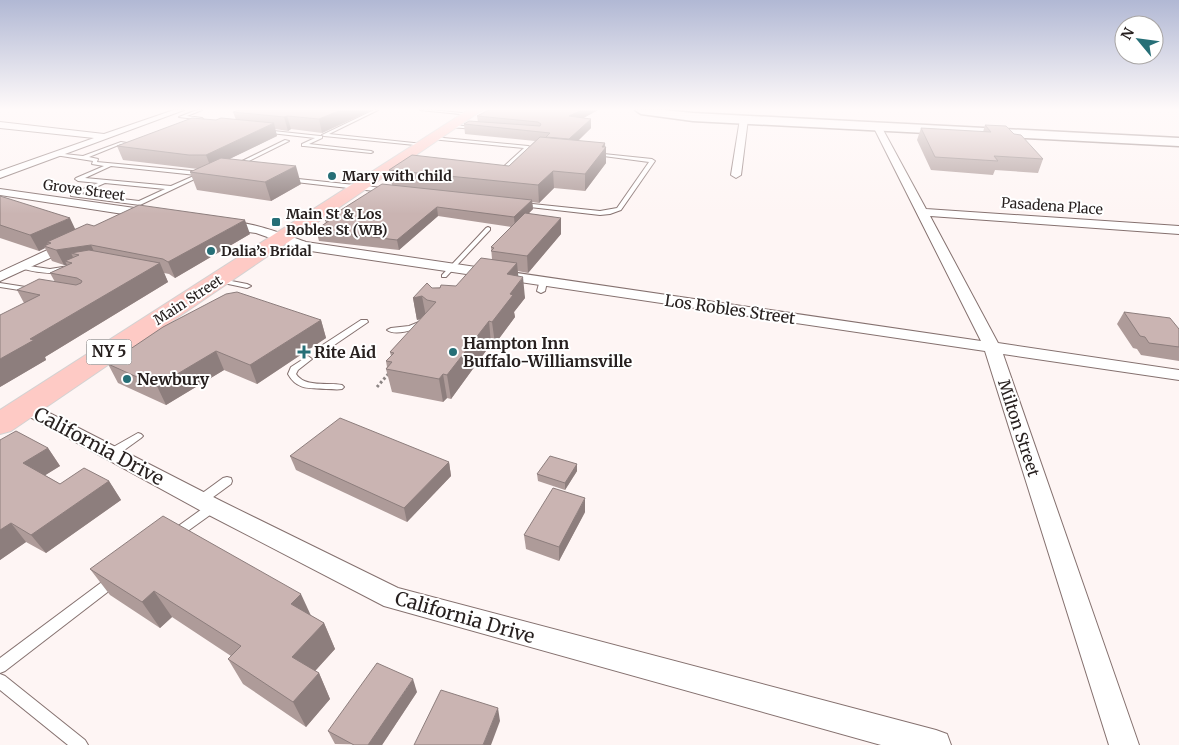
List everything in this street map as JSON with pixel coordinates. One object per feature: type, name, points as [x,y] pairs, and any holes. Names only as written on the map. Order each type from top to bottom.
[{"type":"main road","name":"Main Street","points":[[0,424],[282,237],[403,161],[423,145]]},
{"type":"street","points":[[0,175],[84,145]]},
{"type":"street","points":[[736,175],[740,145]]},
{"type":"street","name":"Milton Street","points":[[887,145],[992,347],[1124,745]]},
{"type":"street","name":"Grove Street","points":[[0,192],[163,216]]},
{"type":"street","points":[[117,221],[135,212]]},
{"type":"street","name":"Pasadena Place","points":[[922,212],[1179,230]]},
{"type":"street","points":[[211,223],[258,230],[282,237]]},
{"type":"street","name":"Los Robles Street","points":[[282,237],[304,246],[447,272],[992,347],[1179,375]]},
{"type":"street","points":[[0,277],[83,238]]},
{"type":"street","name":"California Drive","points":[[26,407],[207,503],[393,598],[936,745]]},
{"type":"lane","points":[[83,158],[117,145]]},
{"type":"lane","points":[[136,145],[147,146]]},
{"type":"lane","points":[[232,168],[279,145]]},
{"type":"lane","points":[[304,145],[371,152]]},
{"type":"lane","points":[[491,145],[537,148]]},
{"type":"lane","points":[[493,170],[502,171],[528,147]]},
{"type":"lane","points":[[57,154],[96,160],[94,163],[110,165],[202,174],[210,173]]},
{"type":"lane","points":[[511,204],[600,213],[619,209],[652,161],[593,154]]},
{"type":"lane","points":[[110,165],[78,179],[172,188]]},
{"type":"lane","points":[[106,181],[73,195],[140,203],[202,174]]},
{"type":"lane","points":[[284,179],[393,191]]},
{"type":"lane","points":[[447,272],[488,229]]},
{"type":"lane","points":[[22,267],[50,271],[74,267]]},
{"type":"lane","points":[[219,280],[247,286]]},
{"type":"lane","points":[[0,285],[38,291]]},
{"type":"lane","points":[[391,330],[411,328],[425,321]]},
{"type":"lane","points":[[322,350],[364,322]]},
{"type":"lane","points":[[308,359],[294,369],[292,374],[294,378],[304,384],[330,384],[339,387]]},
{"type":"lane","points":[[112,453],[138,436]]},
{"type":"lane","points":[[166,542],[207,503],[227,480]]},
{"type":"lane","points":[[0,666],[126,571]]},
{"type":"lane","points":[[0,681],[80,745]]},
{"type":"path","points":[[377,387],[396,366]]},
{"type":"building","points":[[228,145],[206,155],[189,155],[117,146]]},
{"type":"building","points":[[532,145],[604,145],[602,147],[606,147],[585,174],[553,171],[538,185],[389,170],[412,155],[509,166]]},
{"type":"building","points":[[929,145],[1030,145],[1043,159],[994,156],[998,161],[935,157]]},
{"type":"building","points":[[221,158],[296,166],[265,182],[190,172]]},
{"type":"building","points":[[382,184],[532,200],[514,217],[437,207],[397,240],[316,230],[330,220],[325,220]]},
{"type":"building","points":[[0,196],[70,218],[30,235],[0,225]]},
{"type":"building","points":[[139,205],[245,220],[168,262],[163,259],[91,245],[56,250],[44,246],[51,243],[47,242],[87,224],[94,226]]},
{"type":"building","points":[[525,213],[561,218],[527,256],[491,251],[494,248],[491,247]]},
{"type":"building","points":[[89,250],[160,263],[30,339],[34,340],[0,359],[0,315],[40,295],[17,290],[39,279],[76,285],[81,283],[82,281],[77,278],[50,273],[72,263],[65,261],[79,255],[71,253]]},
{"type":"building","points":[[481,258],[517,263],[507,274],[523,277],[510,294],[513,295],[492,322],[489,321],[447,375],[443,374],[439,379],[386,369],[392,362],[386,361],[394,353],[390,352],[436,302],[427,300],[422,296],[413,298],[427,283],[432,288],[440,288],[441,285],[456,286]]},
{"type":"building","points":[[237,292],[321,320],[250,365],[216,351],[157,386],[108,364],[163,327],[226,294]]},
{"type":"building","points":[[1124,312],[1170,318],[1179,329],[1179,347],[1149,343],[1145,337],[1140,336]]},
{"type":"building","points":[[340,418],[449,462],[404,508],[290,456]]},
{"type":"building","points":[[16,431],[48,448],[23,463],[60,484],[84,468],[109,481],[31,535],[11,523],[0,530],[0,440]]},
{"type":"building","points":[[550,456],[577,464],[565,483],[537,474]]},
{"type":"building","points":[[553,488],[585,498],[559,547],[524,535]]},
{"type":"building","points":[[163,516],[301,594],[291,604],[324,623],[292,657],[319,673],[293,702],[228,659],[241,646],[154,591],[142,602],[90,569]]},
{"type":"building","points":[[377,663],[413,679],[368,745],[354,745],[328,731]]},
{"type":"building","points":[[441,690],[498,708],[483,745],[414,745]]},
{"type":"place","name":"Mary with child","points":[[332,176]]},
{"type":"place","name":"Main St & Los Robles St (WB)","points":[[276,222]]},
{"type":"place","name":"Dalia’s Bridal","points":[[211,251]]},
{"type":"place","name":"Rite Aid","points":[[304,352]]},
{"type":"place","name":"Hampton Inn Buffalo-Williamsville","points":[[453,352]]},
{"type":"place","name":"Newbury","points":[[127,379]]}]
